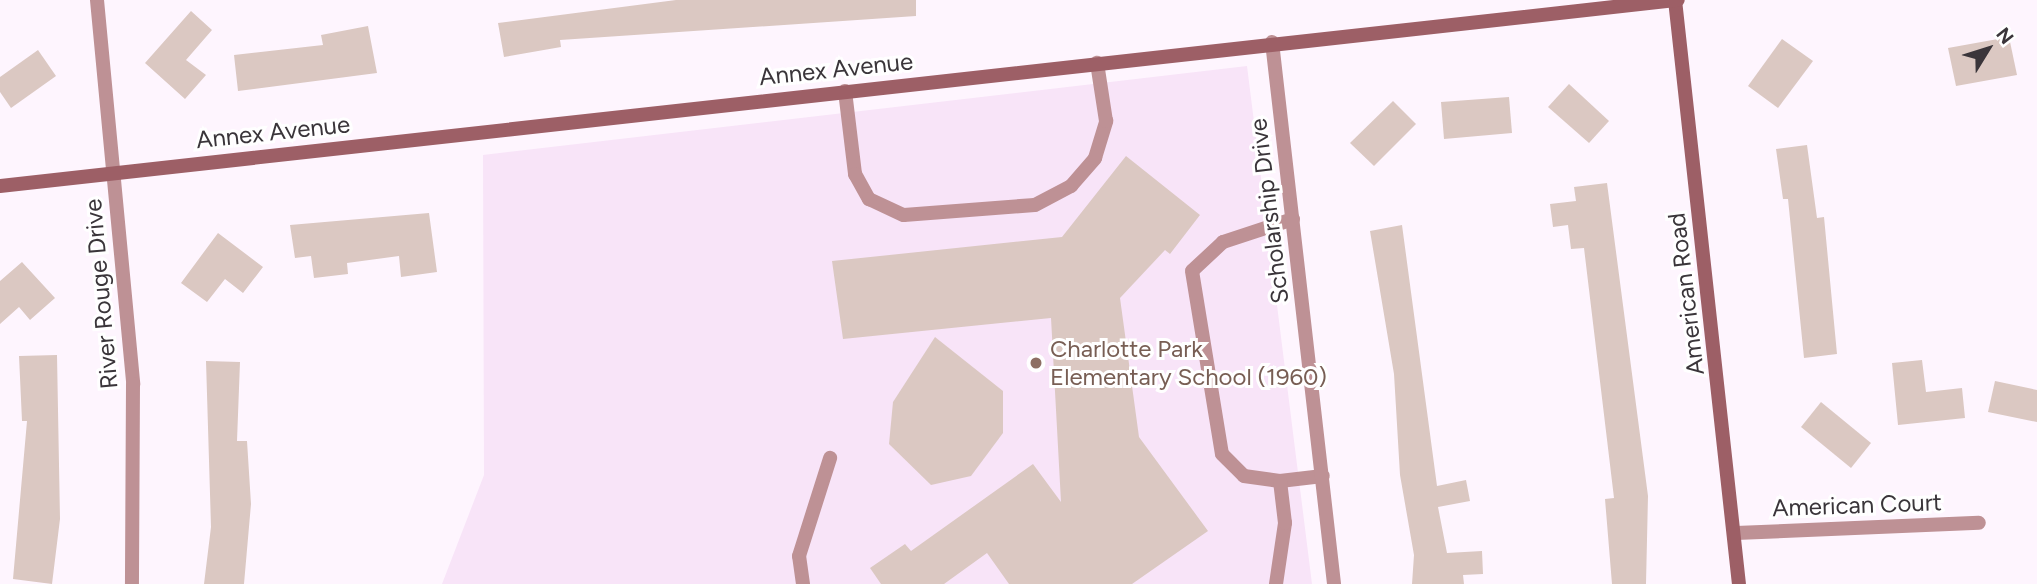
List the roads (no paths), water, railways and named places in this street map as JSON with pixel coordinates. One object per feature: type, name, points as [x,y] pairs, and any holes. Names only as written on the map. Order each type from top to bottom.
[{"type":"street","name":"River Rouge Drive","points":[[97,0],[133,384],[132,584]]},
{"type":"street","name":"Annex Avenue","points":[[0,186],[1272,42],[1676,0]]},
{"type":"street","name":"American Road","points":[[1676,0],[1736,533],[1739,584]]},
{"type":"street","name":"Scholarship Drive","points":[[1272,42],[1334,584]]},
{"type":"street","points":[[845,91],[855,174],[869,200],[904,215],[1035,205],[1071,186],[1095,158],[1107,121],[1097,63]]},
{"type":"street","points":[[1293,219],[1223,242],[1192,271],[1222,454],[1244,476],[1280,481],[1323,476]]},
{"type":"street","points":[[803,584],[799,556],[830,458]]},
{"type":"street","points":[[1276,584],[1285,523],[1280,481]]},
{"type":"street","name":"American Court","points":[[1736,533],[1979,523]]},
{"type":"place","name":"Charlotte Park Elementary School (1960)","points":[[1036,363]]}]
